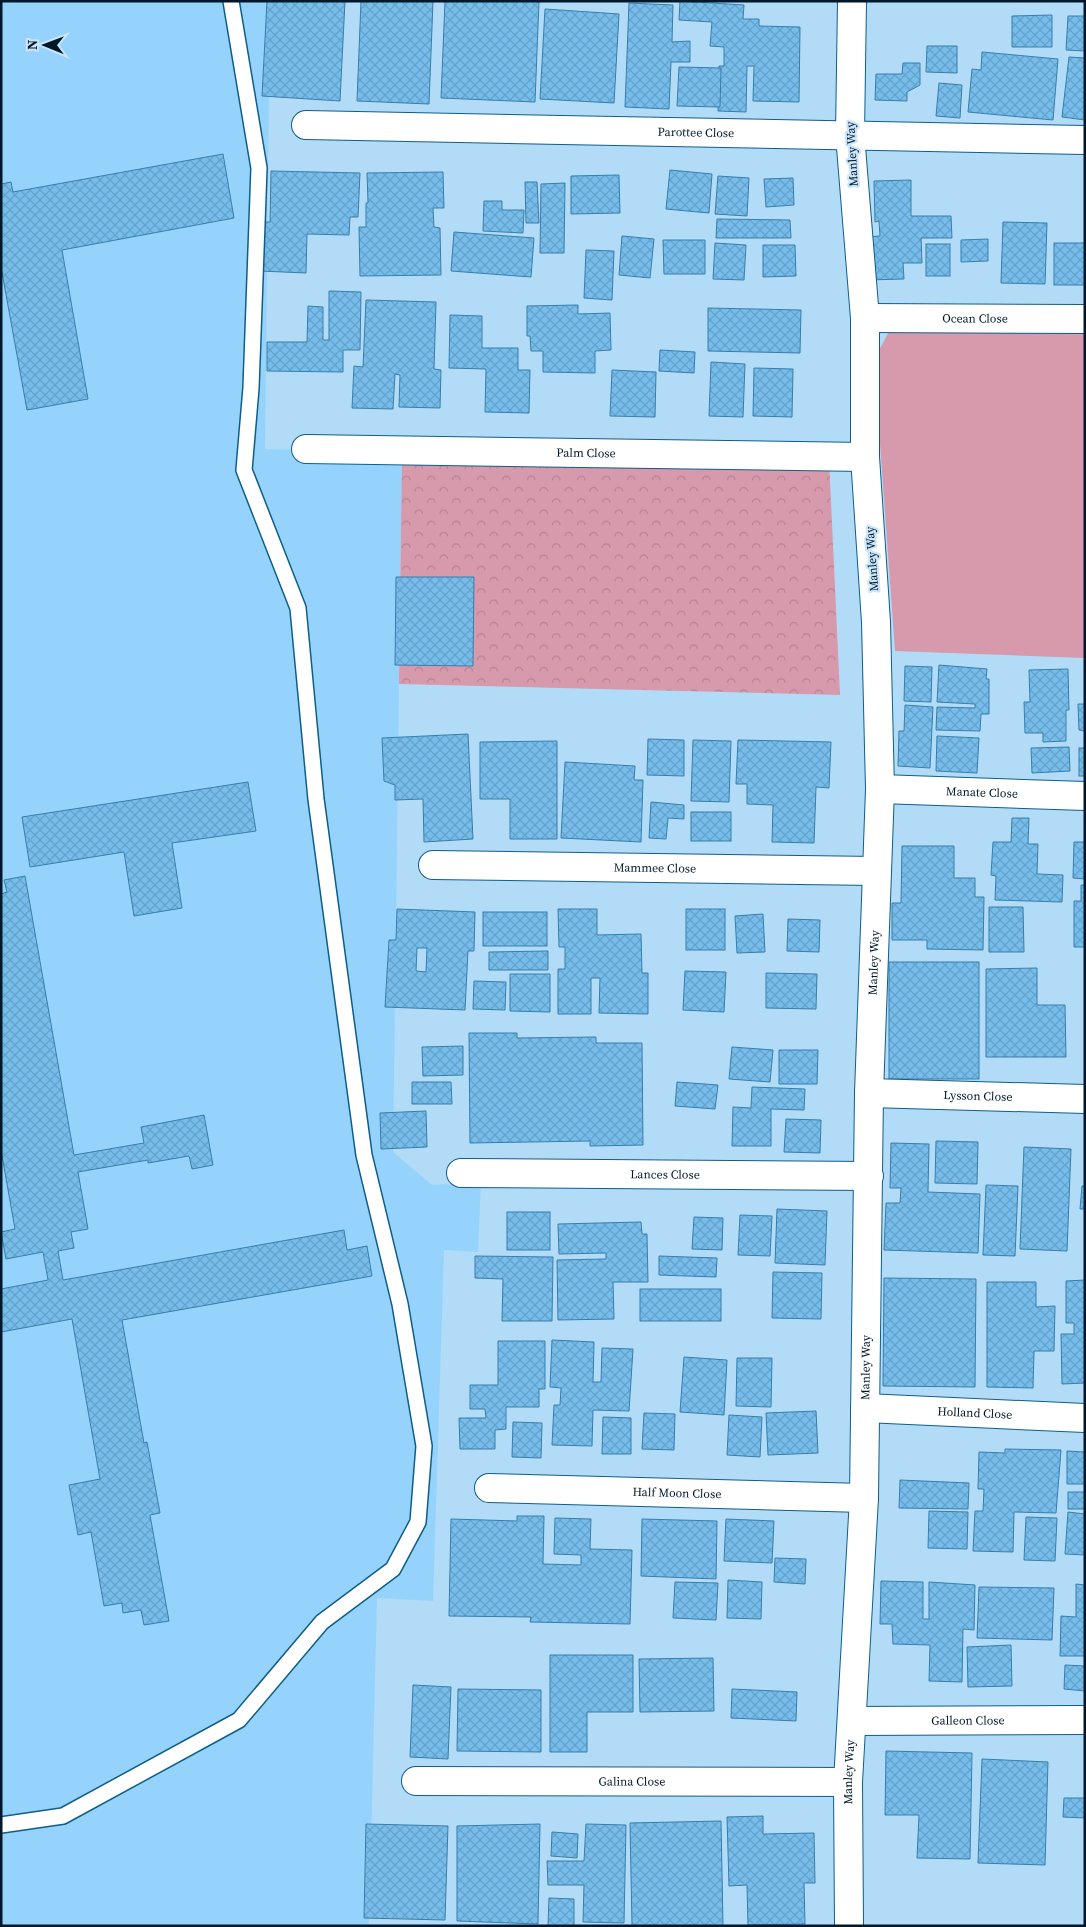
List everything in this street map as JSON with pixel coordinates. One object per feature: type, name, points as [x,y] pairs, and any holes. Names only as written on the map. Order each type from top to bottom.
[{"type":"street","name":"Manley Way","points":[[849,1926],[848,1782],[864,1498],[870,1094],[880,789],[876,622],[866,457],[865,318],[850,135],[852,1]]},
{"type":"street","name":"Parottee Close","points":[[306,125],[1085,140]]},
{"type":"street","name":"Ocean Close","points":[[865,318],[1085,319]]},
{"type":"street","name":"Palm Close","points":[[306,449],[866,457]]},
{"type":"street","name":"Manate Close","points":[[880,789],[1085,796]]},
{"type":"street","name":"Mammee Close","points":[[434,865],[876,871]]},
{"type":"street","name":"Lysson Close","points":[[870,1094],[1085,1099]]},
{"type":"street","name":"Lances Close","points":[[461,1173],[869,1176]]},
{"type":"street","name":"Holland Close","points":[[865,1408],[1085,1418]]},
{"type":"street","name":"Half Moon Close","points":[[489,1488],[864,1498]]},
{"type":"street","name":"Galleon Close","points":[[852,1721],[1085,1720]]},
{"type":"street","name":"Galina Close","points":[[416,1781],[848,1782]]},
{"type":"lane","points":[[1,1824],[63,1816],[239,1720],[322,1622],[393,1569],[418,1522],[424,1446],[400,1304],[364,1155],[316,799],[298,608],[244,470],[251,388],[259,168],[231,1]]},
{"type":"shaded area","points":[[1,1],[270,1],[265,449],[402,452],[393,1152],[432,1185],[481,1183],[478,1252],[444,1250],[433,1601],[377,1598],[369,1926],[1,1926]]},
{"type":"green space","points":[[894,322],[1085,328],[1085,658],[895,651],[874,360]]},
{"type":"green space","points":[[402,452],[829,459],[840,695],[399,684]]},
{"type":"building","points":[[267,1],[345,1],[340,101],[262,96]]},
{"type":"building","points":[[361,1],[433,1],[429,104],[357,101]]},
{"type":"building","points":[[445,1],[539,1],[535,102],[441,98]]},
{"type":"building","points":[[680,1],[744,5],[743,19],[759,19],[759,26],[800,27],[799,102],[753,101],[754,66],[747,66],[746,112],[718,111],[719,66],[724,66],[724,47],[710,46],[712,22],[679,20]]},
{"type":"building","points":[[629,3],[673,5],[672,42],[690,41],[690,62],[671,62],[669,109],[625,107]]},
{"type":"building","points":[[545,9],[619,14],[614,103],[540,99]]},
{"type":"building","points":[[1052,15],[1052,47],[1012,47],[1012,16]]},
{"type":"building","points":[[1068,16],[1085,16],[1085,51],[1066,50]]},
{"type":"building","points":[[927,46],[957,46],[957,73],[926,72]]},
{"type":"building","points":[[982,52],[1058,59],[1053,120],[968,112],[972,69],[981,70]]},
{"type":"building","points":[[1069,57],[1085,58],[1085,120],[1062,117]]},
{"type":"building","points":[[903,63],[920,63],[920,85],[907,92],[907,101],[875,100],[876,74],[902,74]]},
{"type":"building","points":[[679,67],[721,68],[720,107],[677,106]]},
{"type":"building","points":[[939,83],[962,85],[960,118],[936,116]]},
{"type":"building","points":[[223,154],[234,218],[62,250],[88,399],[27,410],[1,267],[1,184],[11,182],[13,192]]},
{"type":"building","points":[[670,170],[712,174],[709,213],[666,209]]},
{"type":"building","points":[[271,171],[360,173],[358,217],[350,217],[349,235],[307,234],[306,273],[260,271],[262,222],[270,222]]},
{"type":"building","points":[[443,172],[444,208],[433,208],[434,227],[440,228],[441,275],[360,276],[359,227],[366,227],[366,203],[368,203],[367,173]]},
{"type":"building","points":[[619,175],[620,213],[571,214],[571,176]]},
{"type":"building","points":[[718,176],[749,178],[747,216],[715,214]]},
{"type":"building","points":[[793,178],[794,205],[766,207],[764,179]]},
{"type":"building","points":[[911,180],[911,216],[951,216],[952,238],[921,238],[922,263],[903,263],[904,279],[867,280],[866,237],[880,236],[879,221],[875,222],[874,181]]},
{"type":"building","points":[[525,182],[537,182],[539,223],[526,223]]},
{"type":"building","points":[[565,183],[564,253],[540,253],[541,184]]},
{"type":"building","points":[[484,201],[502,201],[502,210],[524,210],[523,233],[483,231]]},
{"type":"building","points":[[717,219],[790,220],[791,238],[716,238]]},
{"type":"building","points":[[1003,222],[1047,223],[1045,284],[1001,283]]},
{"type":"building","points":[[454,232],[534,238],[531,277],[451,271]]},
{"type":"building","points":[[622,236],[654,239],[650,278],[619,275]]},
{"type":"building","points":[[988,239],[988,261],[961,262],[961,240]]},
{"type":"building","points":[[663,240],[705,240],[705,274],[664,274]]},
{"type":"building","points":[[715,243],[746,245],[744,280],[713,279]]},
{"type":"building","points":[[1054,243],[1085,243],[1085,285],[1054,285]]},
{"type":"building","points":[[926,244],[950,244],[950,276],[926,276]]},
{"type":"building","points":[[763,245],[795,245],[796,276],[763,277]]},
{"type":"building","points":[[586,250],[614,251],[612,300],[584,298]]},
{"type":"building","points":[[329,291],[361,292],[360,350],[343,350],[343,372],[267,371],[267,342],[307,342],[308,306],[323,307],[323,340],[329,340]]},
{"type":"building","points":[[366,300],[436,302],[434,369],[441,370],[440,408],[399,407],[400,375],[395,374],[393,409],[352,408],[354,366],[363,367]]},
{"type":"building","points":[[578,305],[578,314],[610,313],[611,350],[595,351],[595,373],[543,372],[543,351],[531,351],[530,336],[527,336],[527,306]]},
{"type":"building","points":[[708,308],[801,310],[800,353],[708,351]]},
{"type":"building","points":[[450,315],[482,316],[482,348],[518,348],[518,370],[530,370],[529,413],[485,412],[486,369],[449,368]]},
{"type":"building","points":[[660,350],[695,352],[694,373],[659,371]]},
{"type":"building","points":[[711,362],[745,364],[743,417],[709,416]]},
{"type":"building","points":[[754,368],[793,369],[792,417],[753,416]]},
{"type":"building","points":[[612,370],[656,372],[655,417],[610,416]]},
{"type":"building","points":[[396,577],[474,577],[473,666],[395,665]]},
{"type":"building","points":[[939,665],[987,669],[986,679],[989,679],[989,714],[981,714],[980,731],[936,730],[937,707],[975,708],[975,704],[937,702]]},
{"type":"building","points":[[905,666],[932,667],[931,702],[904,701]]},
{"type":"building","points":[[1068,669],[1069,710],[1066,710],[1066,741],[1043,742],[1043,733],[1025,733],[1024,702],[1030,702],[1029,670]]},
{"type":"building","points":[[1078,704],[1085,704],[1085,731],[1079,730]]},
{"type":"building","points":[[905,705],[933,707],[930,768],[898,766],[899,731],[904,731]]},
{"type":"building","points":[[468,734],[473,839],[424,842],[423,799],[395,800],[395,785],[384,781],[382,738]]},
{"type":"building","points":[[937,736],[979,738],[977,773],[936,771]]},
{"type":"building","points":[[648,739],[684,740],[684,776],[647,775]]},
{"type":"building","points":[[693,740],[731,741],[729,802],[691,801]]},
{"type":"building","points":[[738,740],[831,742],[829,788],[816,787],[814,843],[772,842],[773,805],[747,804],[747,784],[736,784]]},
{"type":"building","points":[[557,741],[557,839],[510,839],[510,799],[480,799],[480,742]]},
{"type":"building","points":[[1069,747],[1070,771],[1032,773],[1031,748]]},
{"type":"building","points":[[1079,748],[1085,748],[1085,776],[1079,776]]},
{"type":"building","points":[[565,762],[635,766],[634,780],[643,780],[641,842],[561,838]]},
{"type":"building","points":[[248,782],[256,831],[172,843],[182,908],[134,916],[124,852],[30,867],[22,817]]},
{"type":"building","points":[[651,802],[684,805],[684,819],[668,818],[666,839],[649,838]]},
{"type":"building","points":[[691,812],[731,812],[731,841],[691,841]]},
{"type":"building","points":[[1012,818],[1029,818],[1028,844],[1038,844],[1037,874],[1063,875],[1062,902],[995,900],[996,876],[991,875],[993,842],[1011,842]]},
{"type":"building","points":[[1074,842],[1085,842],[1085,879],[1073,878]]},
{"type":"building","points":[[902,846],[954,846],[954,878],[975,878],[975,897],[984,897],[983,950],[927,949],[927,940],[892,940],[892,903],[901,903]]},
{"type":"building","points":[[25,876],[74,1155],[144,1143],[141,1127],[204,1115],[213,1165],[192,1169],[189,1156],[148,1163],[148,1160],[78,1172],[88,1229],[71,1232],[74,1248],[58,1251],[63,1280],[344,1230],[347,1250],[367,1246],[372,1276],[122,1320],[144,1443],[147,1442],[160,1513],[150,1515],[169,1621],[144,1625],[141,1610],[123,1613],[122,1603],[104,1606],[91,1532],[78,1535],[69,1485],[100,1479],[72,1319],[1,1332],[1,1289],[48,1280],[43,1252],[6,1259],[1,1232],[15,1229],[1,1150],[1,894],[7,892],[4,880]]},
{"type":"building","points":[[1081,885],[1085,885],[1085,947],[1074,947],[1074,901],[1081,901]]},
{"type":"building","points":[[989,907],[1023,907],[1024,952],[989,952]]},
{"type":"building","points":[[397,909],[475,912],[474,951],[468,951],[465,1010],[385,1007],[389,940],[396,940]],"holes":[[[417,948],[427,948],[426,972],[416,971]]]},
{"type":"building","points":[[558,909],[597,909],[597,935],[641,934],[642,973],[648,973],[648,1014],[599,1013],[600,978],[591,978],[591,1014],[558,1014],[558,969],[565,969],[565,947],[559,947]]},
{"type":"building","points":[[686,909],[725,909],[725,950],[686,950]]},
{"type":"building","points":[[483,912],[547,912],[547,946],[483,946]]},
{"type":"building","points":[[763,914],[765,952],[737,953],[735,916]]},
{"type":"building","points":[[788,919],[820,920],[819,952],[787,951]]},
{"type":"building","points":[[548,951],[548,970],[489,970],[489,952]]},
{"type":"building","points":[[889,962],[979,962],[979,1079],[889,1079]]},
{"type":"building","points":[[1037,968],[1037,1005],[1065,1005],[1066,1057],[986,1057],[986,969]]},
{"type":"building","points":[[685,971],[726,972],[724,1012],[683,1010]]},
{"type":"building","points":[[766,973],[817,974],[816,1009],[766,1008]]},
{"type":"building","points":[[510,974],[550,974],[550,1012],[510,1011]]},
{"type":"building","points":[[474,981],[506,982],[505,1010],[473,1009]]},
{"type":"building","points":[[469,1033],[517,1033],[517,1038],[596,1037],[596,1043],[642,1043],[643,1145],[590,1146],[590,1141],[470,1143]]},
{"type":"building","points":[[463,1046],[463,1075],[423,1076],[422,1047]]},
{"type":"building","points":[[732,1047],[773,1050],[770,1082],[729,1079]]},
{"type":"building","points":[[779,1050],[818,1050],[817,1084],[779,1084]]},
{"type":"building","points":[[412,1082],[451,1082],[452,1104],[412,1104]]},
{"type":"building","points":[[677,1082],[718,1085],[715,1109],[675,1106]]},
{"type":"building","points":[[752,1087],[805,1089],[804,1110],[771,1109],[771,1146],[732,1146],[733,1107],[751,1108]]},
{"type":"building","points":[[426,1111],[427,1147],[381,1149],[380,1113]]},
{"type":"building","points":[[786,1119],[821,1120],[820,1153],[784,1152]]},
{"type":"building","points":[[936,1141],[978,1142],[977,1184],[935,1183]]},
{"type":"building","points":[[891,1143],[929,1144],[928,1192],[980,1194],[978,1253],[884,1250],[886,1203],[900,1203],[901,1188],[890,1188]]},
{"type":"building","points":[[1024,1147],[1071,1149],[1067,1251],[1020,1249]]},
{"type":"building","points":[[986,1185],[1018,1186],[1015,1256],[983,1255]]},
{"type":"building","points":[[1082,1186],[1085,1186],[1085,1209],[1080,1209]]},
{"type":"building","points":[[777,1209],[827,1211],[825,1265],[775,1263]]},
{"type":"building","points":[[507,1212],[550,1212],[550,1250],[507,1250]]},
{"type":"building","points":[[740,1215],[772,1216],[770,1256],[738,1255]]},
{"type":"building","points":[[694,1217],[723,1218],[722,1250],[692,1249]]},
{"type":"building","points":[[641,1222],[642,1234],[647,1234],[648,1282],[613,1282],[614,1319],[558,1320],[557,1260],[606,1259],[606,1253],[559,1254],[558,1224]]},
{"type":"building","points":[[475,1256],[553,1257],[552,1321],[502,1321],[503,1279],[475,1278]]},
{"type":"building","points":[[659,1256],[717,1258],[716,1277],[659,1275]]},
{"type":"building","points":[[773,1272],[822,1273],[821,1319],[772,1318]]},
{"type":"building","points":[[884,1278],[976,1279],[975,1387],[883,1386]]},
{"type":"building","points":[[1085,1280],[1085,1383],[1062,1384],[1061,1334],[1074,1334],[1074,1323],[1066,1323],[1066,1281]]},
{"type":"building","points":[[987,1282],[1036,1282],[1036,1307],[1055,1306],[1054,1351],[1034,1351],[1033,1388],[987,1387]]},
{"type":"building","points":[[640,1289],[721,1289],[721,1321],[640,1321]]},
{"type":"building","points":[[552,1340],[594,1342],[593,1382],[601,1382],[602,1348],[633,1349],[629,1411],[593,1410],[592,1446],[552,1445],[554,1405],[560,1405],[561,1388],[550,1387]]},
{"type":"building","points":[[498,1341],[545,1341],[545,1389],[539,1389],[539,1407],[506,1407],[506,1429],[495,1430],[495,1449],[460,1449],[459,1418],[486,1418],[485,1409],[470,1409],[470,1385],[498,1385]]},
{"type":"building","points":[[684,1357],[727,1360],[724,1415],[680,1412]]},
{"type":"building","points":[[737,1358],[772,1358],[771,1407],[736,1406]]},
{"type":"building","points":[[816,1411],[818,1453],[768,1455],[766,1413]]},
{"type":"building","points":[[644,1413],[675,1414],[674,1450],[642,1449]]},
{"type":"building","points":[[729,1415],[762,1417],[760,1457],[727,1455]]},
{"type":"building","points":[[603,1417],[631,1418],[631,1454],[602,1454]]},
{"type":"building","points":[[513,1422],[542,1423],[541,1458],[512,1457]]},
{"type":"building","points":[[1005,1449],[1061,1450],[1056,1513],[1014,1512],[1013,1552],[973,1551],[975,1511],[983,1511],[984,1489],[978,1489],[979,1452],[1005,1453]]},
{"type":"building","points":[[1067,1451],[1085,1452],[1085,1484],[1067,1484]]},
{"type":"building","points":[[900,1480],[969,1483],[968,1509],[899,1508]]},
{"type":"building","points":[[1068,1492],[1085,1492],[1085,1509],[1068,1509]]},
{"type":"building","points":[[929,1511],[968,1512],[967,1549],[928,1548]]},
{"type":"building","points":[[1068,1512],[1085,1514],[1085,1555],[1065,1554]]},
{"type":"building","points":[[517,1516],[544,1516],[543,1564],[581,1565],[581,1555],[554,1554],[555,1518],[591,1519],[590,1549],[632,1550],[630,1624],[530,1622],[531,1617],[449,1616],[451,1519],[517,1521]]},
{"type":"building","points":[[1026,1517],[1057,1518],[1055,1561],[1024,1560]]},
{"type":"building","points":[[642,1519],[717,1521],[716,1579],[641,1576]]},
{"type":"building","points":[[726,1519],[774,1521],[772,1563],[724,1561]]},
{"type":"building","points":[[775,1558],[806,1559],[805,1584],[774,1582]]},
{"type":"building","points":[[728,1580],[762,1582],[761,1619],[727,1618]]},
{"type":"building","points":[[881,1581],[923,1582],[923,1619],[929,1619],[929,1582],[975,1585],[974,1630],[963,1629],[962,1682],[929,1681],[930,1645],[893,1644],[892,1624],[880,1624]]},
{"type":"building","points":[[675,1582],[718,1583],[716,1620],[673,1618]]},
{"type":"building","points":[[1076,1584],[1085,1585],[1085,1656],[1060,1656],[1061,1616],[1076,1617]]},
{"type":"building","points":[[979,1587],[1054,1588],[1052,1640],[977,1638]]},
{"type":"building","points":[[1011,1645],[1012,1686],[968,1687],[967,1647]]},
{"type":"building","points":[[550,1655],[633,1655],[633,1712],[587,1712],[587,1752],[550,1752]]},
{"type":"building","points":[[713,1658],[714,1711],[640,1712],[639,1659]]},
{"type":"building","points":[[1065,1665],[1085,1666],[1085,1691],[1064,1689]]},
{"type":"building","points":[[413,1685],[451,1687],[448,1759],[410,1757]]},
{"type":"building","points":[[458,1689],[541,1690],[541,1752],[457,1751]]},
{"type":"building","points":[[732,1689],[797,1692],[796,1721],[731,1718]]},
{"type":"building","points":[[886,1751],[972,1753],[970,1859],[917,1858],[919,1815],[885,1815]]},
{"type":"building","points":[[982,1759],[1048,1762],[1045,1865],[978,1863]]},
{"type":"building","points":[[1064,1798],[1085,1798],[1085,1818],[1063,1817]]},
{"type":"building","points":[[763,1816],[763,1834],[814,1833],[815,1883],[804,1883],[805,1924],[748,1925],[747,1885],[729,1886],[727,1817]]},
{"type":"building","points":[[721,1821],[723,1926],[632,1926],[630,1823]]},
{"type":"building","points":[[366,1824],[448,1826],[445,1920],[364,1918]]},
{"type":"building","points":[[540,1824],[538,1924],[457,1921],[457,1826]]},
{"type":"building","points":[[586,1824],[626,1825],[624,1923],[583,1922],[584,1885],[548,1885],[547,1861],[584,1861]]},
{"type":"building","points":[[552,1832],[578,1834],[577,1858],[551,1856]]},
{"type":"building","points":[[549,1898],[574,1899],[574,1926],[548,1926]]}]
